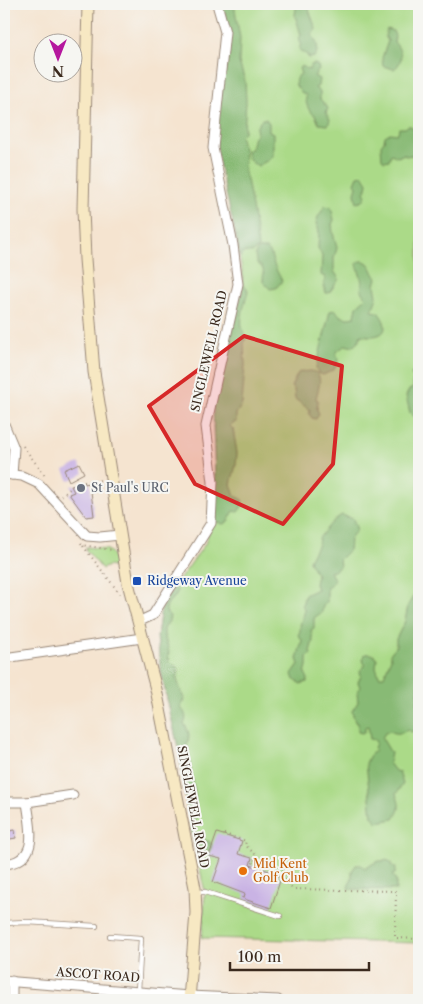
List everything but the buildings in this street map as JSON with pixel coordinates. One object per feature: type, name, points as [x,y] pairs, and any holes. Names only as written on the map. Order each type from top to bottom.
[{"type":"street","name":"SINGLEWELL ROAD","points":[[88,4],[83,195],[84,259],[95,380],[129,588],[158,697],[196,892],[189,998]]},
{"type":"street","name":"SINGLEWELL ROAD","points":[[138,622],[152,615],[211,523],[213,482],[206,426],[238,284],[233,245],[213,148],[225,32],[217,4]]},
{"type":"street","points":[[4,424],[12,440],[14,450],[8,474],[27,478],[41,486],[86,536],[120,535]]},
{"type":"street","points":[[4,658],[142,638]]},
{"type":"street","points":[[4,802],[27,802],[73,796]]},
{"type":"street","points":[[4,864],[10,864],[22,857],[31,846],[32,834],[27,802]]},
{"type":"street","points":[[8,981],[12,1000]]},
{"type":"street","name":"ASCOT ROAD","points":[[8,981],[138,991],[189,998],[278,1000]]},
{"type":"lane","points":[[196,892],[205,892],[280,916]]},
{"type":"lane","points":[[4,923],[27,922],[96,926]]},
{"type":"lane","points":[[110,936],[142,938],[138,991]]},
{"type":"path","points":[[21,442],[49,482]]},
{"type":"path","points":[[84,482],[104,480],[105,486]]},
{"type":"path","points":[[65,501],[61,496],[71,488]]},
{"type":"path","points":[[82,545],[123,596],[123,588]]},
{"type":"path","points":[[109,549],[115,554]]},
{"type":"path","points":[[224,834],[246,841],[245,845],[256,855],[251,868]]},
{"type":"path","points":[[254,860],[283,870],[286,882],[292,889],[396,891],[395,938],[419,939]]},
{"type":"highlighted area","points":[[244,336],[342,366],[333,464],[283,524],[195,484],[149,406]]},
{"type":"green space","name":"Mid Kent Golf Club","points":[[222,4],[419,4],[419,943],[202,938],[205,892],[187,810],[180,756],[161,672],[157,637],[160,614],[174,587],[205,544],[213,519],[215,481],[213,426],[242,292],[243,275],[234,230],[222,84],[229,55],[230,32]]},
{"type":"green space","points":[[222,4],[234,4],[240,38],[239,62],[245,81],[246,101],[244,132],[240,136],[245,152],[244,172],[255,222],[258,248],[252,253],[244,252],[241,257],[217,155],[216,135],[222,84],[229,55],[230,32]]},
{"type":"green space","points":[[300,4],[312,4],[309,10],[316,29],[312,35],[317,49],[314,57],[309,58],[299,49],[301,35],[295,15],[296,8]]},
{"type":"green space","points":[[387,29],[393,31],[395,36],[394,42],[401,56],[399,63],[394,69],[383,66],[382,58],[388,41],[385,36]]},
{"type":"green space","points":[[315,64],[319,70],[314,76],[319,79],[318,86],[315,88],[320,92],[320,99],[328,108],[326,113],[330,120],[328,125],[319,124],[315,115],[310,112],[306,95],[300,91],[295,82],[301,74],[299,68],[302,66],[309,70],[311,65]]},
{"type":"green space","points":[[262,119],[266,119],[269,123],[269,131],[273,133],[273,156],[258,166],[249,160],[247,150],[251,149],[254,136],[257,134],[256,128]]},
{"type":"green space","points":[[411,126],[419,135],[419,157],[413,155],[405,156],[404,154],[398,157],[391,154],[389,160],[384,161],[382,159],[381,145],[385,136],[390,133],[396,134],[399,128]]},
{"type":"green space","points":[[363,175],[368,183],[364,193],[366,195],[363,201],[357,203],[355,193],[357,186],[355,183],[358,176]]},
{"type":"green space","points":[[325,206],[331,207],[334,220],[332,224],[337,248],[334,258],[334,271],[339,279],[329,293],[326,293],[324,287],[325,277],[321,275],[322,256],[318,248],[319,231],[316,223]]},
{"type":"green space","points":[[258,249],[266,249],[271,255],[282,281],[276,288],[270,289],[263,282],[263,269],[257,264],[255,255]]},
{"type":"green space","points":[[360,261],[369,264],[377,278],[375,285],[377,297],[372,311],[378,312],[383,319],[385,329],[379,335],[361,335],[356,344],[352,346],[346,345],[336,352],[338,360],[334,370],[323,375],[318,373],[316,368],[330,311],[336,310],[339,315],[344,317],[355,317],[357,306],[366,298],[361,289],[361,279],[357,263]]},
{"type":"green space","points":[[242,284],[247,288],[248,292],[242,321],[243,332],[246,338],[244,343],[245,365],[242,404],[236,414],[236,422],[230,426],[233,429],[237,453],[231,484],[235,496],[242,499],[242,506],[238,512],[234,511],[226,523],[221,524],[213,519],[215,481],[213,407],[242,292]]},
{"type":"green space","points":[[303,371],[316,372],[318,375],[319,387],[316,399],[318,400],[317,409],[319,414],[316,419],[312,418],[309,414],[310,410],[295,399],[294,389],[291,387],[298,373]]},
{"type":"green space","points":[[414,371],[419,378],[419,420],[410,413],[406,396],[409,390],[414,387],[412,384],[414,378],[411,374]]},
{"type":"green space","points":[[342,515],[353,519],[357,530],[351,538],[349,550],[339,560],[340,566],[330,572],[334,579],[331,585],[327,587],[327,602],[323,606],[322,612],[314,618],[314,628],[311,630],[313,641],[311,654],[307,657],[305,673],[308,679],[307,682],[300,684],[297,680],[294,680],[292,674],[299,664],[297,659],[302,640],[298,635],[304,612],[302,605],[305,595],[317,589],[315,584],[317,575],[309,561],[318,545],[319,538]]},
{"type":"green space","points":[[86,547],[104,549],[111,552],[117,568],[108,566],[102,569],[86,550]]},
{"type":"green space","points":[[419,576],[419,684],[417,705],[419,706],[419,721],[417,728],[411,732],[408,730],[401,733],[390,731],[385,733],[382,738],[391,753],[389,763],[395,771],[399,772],[403,784],[396,794],[399,806],[394,819],[377,822],[372,816],[366,763],[370,755],[375,751],[376,743],[375,740],[370,739],[368,726],[365,727],[365,731],[362,733],[358,732],[358,723],[355,722],[352,711],[358,702],[357,693],[360,687],[358,682],[361,676],[360,671],[365,665],[363,660],[365,654],[372,654],[377,658],[376,667],[379,676],[384,676],[391,658],[390,654],[396,646],[396,639],[405,621],[408,605],[416,592],[416,582]]},
{"type":"green space","points":[[174,587],[177,590],[176,596],[166,607],[166,612],[170,616],[164,629],[164,635],[169,651],[168,660],[177,667],[177,680],[184,699],[181,708],[185,714],[184,724],[189,735],[187,743],[195,795],[195,836],[211,843],[212,848],[200,855],[196,852],[187,810],[180,756],[161,672],[157,637],[160,614],[165,600]]},
{"type":"green space","points":[[386,860],[391,862],[391,865],[396,868],[395,874],[392,875],[396,880],[396,890],[349,889],[352,871],[356,865],[361,865],[365,868],[378,861]]},
{"type":"place","name":"St Paul's URC","points":[[81,488]]},
{"type":"place","name":"Ridgeway Avenue","points":[[137,581]]},
{"type":"place","name":"Mid Kent Golf Club","points":[[243,871]]}]
